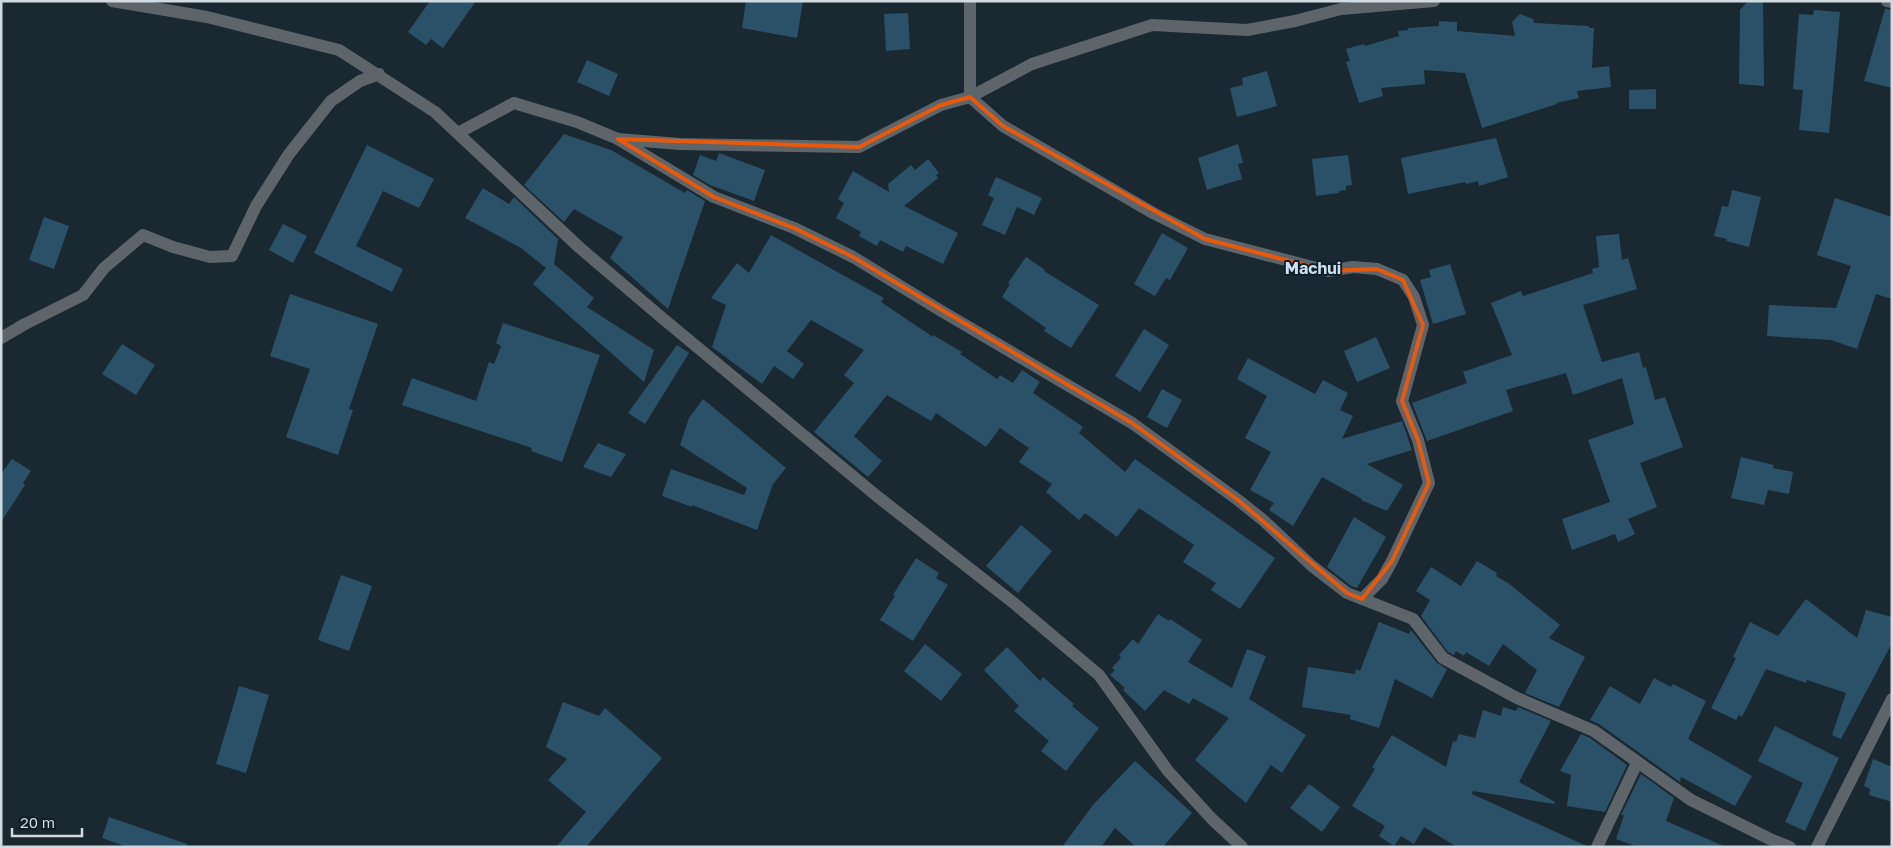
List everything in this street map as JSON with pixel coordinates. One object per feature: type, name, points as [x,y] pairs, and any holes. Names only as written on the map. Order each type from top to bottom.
[{"type":"street","points":[[112,1],[208,17],[339,50],[379,74],[435,112],[580,248],[661,317],[878,497],[1015,604],[1099,675],[1168,771],[1212,820],[1242,847]]},
{"type":"street","points":[[970,1],[970,97],[1003,126],[1153,213],[1205,239],[1328,271],[1352,267],[1377,269],[1403,280],[1414,297],[1423,325],[1402,400],[1418,440],[1429,483],[1382,580],[1362,599]]},
{"type":"street","points":[[618,139],[680,144],[859,147],[941,105],[970,97],[1032,64],[1152,25],[1246,30],[1295,21],[1341,9],[1434,1]]},
{"type":"street","points":[[1886,1],[1892,2]]},
{"type":"street","points":[[1,338],[83,295],[104,268],[143,235],[173,247],[210,257],[232,256],[256,206],[288,154],[331,101],[360,81],[379,74]]},
{"type":"street","points":[[458,133],[514,103],[577,122],[618,139],[714,197],[794,228],[853,257],[938,310],[1132,423],[1238,500],[1263,520],[1312,566],[1347,593],[1413,619],[1443,658],[1517,698],[1594,732],[1691,800],[1770,840],[1790,847]]},
{"type":"street","points":[[1817,847],[1892,699]]},
{"type":"street","points":[[1597,847],[1622,790],[1637,762]]},
{"type":"highlighted area","points":[[970,97],[1003,126],[1205,239],[1328,271],[1377,269],[1403,280],[1423,325],[1402,401],[1418,440],[1429,483],[1392,561],[1362,599],[1347,593],[1238,500],[1132,423],[853,257],[794,228],[714,197],[618,139],[859,147],[941,105]]},
{"type":"building","points":[[430,1],[476,1],[443,48],[431,39],[426,45],[408,32]]},
{"type":"building","points":[[746,1],[803,1],[797,38],[742,28]]},
{"type":"building","points":[[1748,1],[1763,1],[1764,86],[1739,84],[1740,10]]},
{"type":"building","points":[[1885,9],[1892,10],[1892,88],[1864,81]]},
{"type":"building","points":[[1814,10],[1840,12],[1829,133],[1799,130],[1803,90],[1793,89],[1799,14],[1813,15]]},
{"type":"building","points":[[908,13],[910,49],[886,51],[884,14]]},
{"type":"building","points":[[1520,14],[1533,19],[1534,23],[1589,26],[1589,28],[1594,28],[1592,68],[1609,66],[1611,87],[1577,91],[1579,98],[1556,103],[1482,128],[1465,73],[1424,70],[1425,84],[1381,88],[1383,96],[1359,103],[1346,62],[1350,61],[1346,49],[1364,44],[1365,46],[1399,36],[1398,31],[1408,30],[1408,28],[1439,26],[1439,21],[1457,22],[1457,31],[1515,36],[1512,22]]},
{"type":"building","points":[[587,60],[618,74],[609,96],[577,82]]},
{"type":"building","points":[[1267,71],[1277,106],[1237,117],[1230,88],[1243,85],[1242,78]]},
{"type":"building","points":[[1656,89],[1656,109],[1629,109],[1629,90]]},
{"type":"building","points":[[564,134],[611,150],[685,193],[687,190],[705,201],[668,309],[610,258],[623,237],[574,209],[564,222],[524,185]]},
{"type":"building","points":[[1496,138],[1508,177],[1479,186],[1478,181],[1466,184],[1465,182],[1408,194],[1401,158]]},
{"type":"building","points":[[1238,144],[1243,163],[1238,164],[1242,179],[1207,190],[1198,158]]},
{"type":"building","points":[[367,145],[434,179],[419,208],[383,191],[356,246],[403,269],[392,292],[314,253]]},
{"type":"building","points":[[719,153],[765,170],[754,201],[710,185],[693,175],[700,155],[716,161]]},
{"type":"building","points":[[1348,155],[1352,185],[1346,186],[1346,190],[1339,191],[1339,193],[1316,196],[1312,159]]},
{"type":"building","points":[[928,159],[939,173],[936,175],[938,178],[904,206],[958,233],[943,264],[906,246],[903,252],[880,240],[877,246],[859,236],[861,232],[836,218],[844,203],[838,199],[853,171],[889,192],[888,184],[911,165],[915,170]]},
{"type":"building","points":[[996,177],[1042,198],[1034,215],[1017,207],[1005,235],[982,225],[994,198],[988,195]]},
{"type":"building","points":[[483,188],[509,204],[514,197],[558,239],[554,264],[594,298],[587,307],[654,350],[644,382],[533,284],[546,268],[521,248],[465,218]]},
{"type":"building","points":[[1732,190],[1761,197],[1749,247],[1714,236],[1722,206],[1728,207]]},
{"type":"building","points":[[1835,198],[1892,217],[1892,299],[1876,294],[1857,349],[1831,340],[1767,336],[1769,305],[1836,308],[1851,266],[1817,255]]},
{"type":"building","points":[[44,217],[69,226],[54,269],[29,260]]},
{"type":"building","points":[[283,224],[307,236],[293,263],[269,250]]},
{"type":"building","points":[[1162,233],[1188,248],[1170,280],[1166,278],[1155,296],[1134,284]]},
{"type":"building","points":[[1619,234],[1622,260],[1628,258],[1637,289],[1583,305],[1602,362],[1639,352],[1643,368],[1646,367],[1655,400],[1665,397],[1683,447],[1640,463],[1657,507],[1628,519],[1635,534],[1618,542],[1615,534],[1572,550],[1562,519],[1610,502],[1588,440],[1634,424],[1622,378],[1573,395],[1566,373],[1506,390],[1513,411],[1427,441],[1412,403],[1467,383],[1463,372],[1512,355],[1491,303],[1521,291],[1523,296],[1593,273],[1592,269],[1599,267],[1596,236]]},
{"type":"building","points":[[771,235],[884,298],[881,302],[933,337],[933,335],[962,352],[960,354],[997,379],[1000,375],[1013,383],[1022,370],[1040,382],[1033,393],[1083,427],[1079,433],[1125,472],[1135,459],[1275,558],[1240,609],[1211,590],[1216,583],[1183,562],[1194,545],[1139,508],[1117,537],[1085,513],[1079,520],[1046,492],[1052,484],[1019,462],[1029,448],[1000,428],[986,447],[936,413],[931,421],[887,395],[854,436],[882,461],[868,477],[814,432],[854,383],[844,375],[864,350],[811,320],[787,351],[804,364],[793,379],[774,366],[762,384],[712,347],[726,305],[711,298],[737,263],[749,273]]},
{"type":"building","points":[[1026,257],[1044,271],[1099,305],[1071,348],[1044,331],[1046,328],[1002,297],[1010,284],[1008,283]]},
{"type":"building","points":[[1450,264],[1466,314],[1433,324],[1420,280],[1431,277],[1429,270]]},
{"type":"building","points":[[290,294],[378,324],[349,409],[353,410],[338,455],[286,437],[310,369],[270,356]]},
{"type":"building","points":[[503,323],[600,355],[562,462],[531,451],[532,448],[402,405],[412,378],[476,401],[489,362],[494,364],[501,346],[496,343]]},
{"type":"building","points":[[1144,329],[1169,345],[1140,392],[1115,376]]},
{"type":"building","points":[[1376,337],[1390,368],[1357,382],[1344,351]]},
{"type":"building","points":[[122,344],[155,365],[136,395],[102,374]]},
{"type":"building","points":[[677,345],[689,353],[645,424],[628,413]]},
{"type":"building","points":[[1248,358],[1315,394],[1323,380],[1348,393],[1340,410],[1353,416],[1342,439],[1402,421],[1412,450],[1367,464],[1403,485],[1387,511],[1361,500],[1322,477],[1293,526],[1269,510],[1274,503],[1250,490],[1271,452],[1245,438],[1267,396],[1237,379]]},
{"type":"building","points":[[1162,389],[1182,400],[1167,428],[1147,417]]},
{"type":"building","points":[[703,399],[786,468],[773,484],[757,530],[692,505],[692,507],[662,496],[671,469],[744,495],[747,488],[680,445],[689,418]]},
{"type":"building","points":[[598,443],[626,454],[611,477],[583,467]]},
{"type":"building","points":[[1741,457],[1774,465],[1773,468],[1793,472],[1789,494],[1768,490],[1764,505],[1731,498]]},
{"type":"building","points":[[12,459],[31,471],[23,483],[25,485],[1,522],[1,474]]},
{"type":"building","points":[[1354,517],[1386,537],[1357,588],[1351,586],[1327,567]]},
{"type":"building","points":[[1021,525],[1052,551],[1018,593],[986,566]]},
{"type":"building","points":[[916,558],[939,573],[936,578],[948,585],[913,641],[880,620]]},
{"type":"building","points":[[1477,561],[1497,573],[1496,576],[1508,583],[1560,625],[1549,638],[1585,657],[1559,707],[1525,693],[1537,670],[1503,644],[1489,666],[1466,652],[1464,656],[1456,651],[1454,655],[1448,652],[1421,616],[1430,600],[1416,591],[1431,567],[1461,586]]},
{"type":"building","points":[[341,575],[372,586],[349,651],[318,640]]},
{"type":"building","points":[[1806,599],[1857,638],[1866,610],[1892,617],[1892,643],[1841,739],[1832,735],[1846,693],[1807,680],[1806,683],[1766,669],[1742,717],[1739,715],[1736,720],[1711,708],[1736,658],[1733,657],[1750,622],[1778,636]]},
{"type":"building","points":[[1158,614],[1169,621],[1170,619],[1202,640],[1188,662],[1232,688],[1247,649],[1266,656],[1249,699],[1306,735],[1282,773],[1271,765],[1246,803],[1195,760],[1229,718],[1193,698],[1189,704],[1164,690],[1145,711],[1123,690],[1125,688],[1110,675],[1115,670],[1112,668],[1121,658],[1119,655],[1133,639],[1138,644]]},
{"type":"building","points":[[1379,622],[1409,634],[1411,630],[1437,663],[1447,669],[1432,698],[1395,679],[1379,728],[1350,719],[1351,715],[1302,707],[1308,667],[1355,674],[1356,669],[1360,671]]},
{"type":"building","points":[[925,644],[962,674],[941,701],[904,671]]},
{"type":"building","points":[[1007,647],[1040,681],[1043,677],[1074,704],[1072,706],[1099,728],[1066,771],[1041,751],[1049,741],[1014,711],[1019,706],[984,670]]},
{"type":"building","points":[[1654,678],[1671,687],[1673,684],[1706,701],[1688,739],[1752,776],[1735,806],[1681,777],[1680,782],[1599,724],[1590,720],[1610,686],[1640,704]]},
{"type":"building","points":[[239,686],[269,695],[246,773],[216,764]]},
{"type":"building","points":[[563,702],[599,716],[605,708],[662,758],[586,847],[556,847],[586,812],[548,780],[567,759],[546,747]]},
{"type":"building","points":[[1503,707],[1516,711],[1518,707],[1551,721],[1519,782],[1555,802],[1554,804],[1473,791],[1472,794],[1589,847],[1457,847],[1424,827],[1414,844],[1401,836],[1394,846],[1379,836],[1385,826],[1352,806],[1375,769],[1372,767],[1392,735],[1446,767],[1453,741],[1456,742],[1459,734],[1475,738],[1483,710],[1501,716]]},
{"type":"building","points":[[1775,726],[1839,758],[1805,831],[1785,822],[1803,783],[1758,761]]},
{"type":"building","points":[[1581,734],[1590,738],[1627,765],[1605,812],[1567,806],[1571,775],[1560,771]]},
{"type":"building","points":[[1873,759],[1892,767],[1892,802],[1869,795],[1870,789],[1864,786]]},
{"type":"building","points":[[1135,761],[1192,813],[1163,847],[1136,847],[1115,828],[1101,847],[1062,847],[1093,805]]},
{"type":"building","points":[[1641,774],[1674,798],[1666,821],[1726,847],[1638,847],[1616,839],[1624,815],[1621,815]]},
{"type":"building","points":[[1309,784],[1340,807],[1322,832],[1290,808]]},
{"type":"building","points":[[109,817],[187,844],[187,847],[127,847],[102,838]]},
{"type":"district","name":"Machui","points":[[1313,268]]}]
